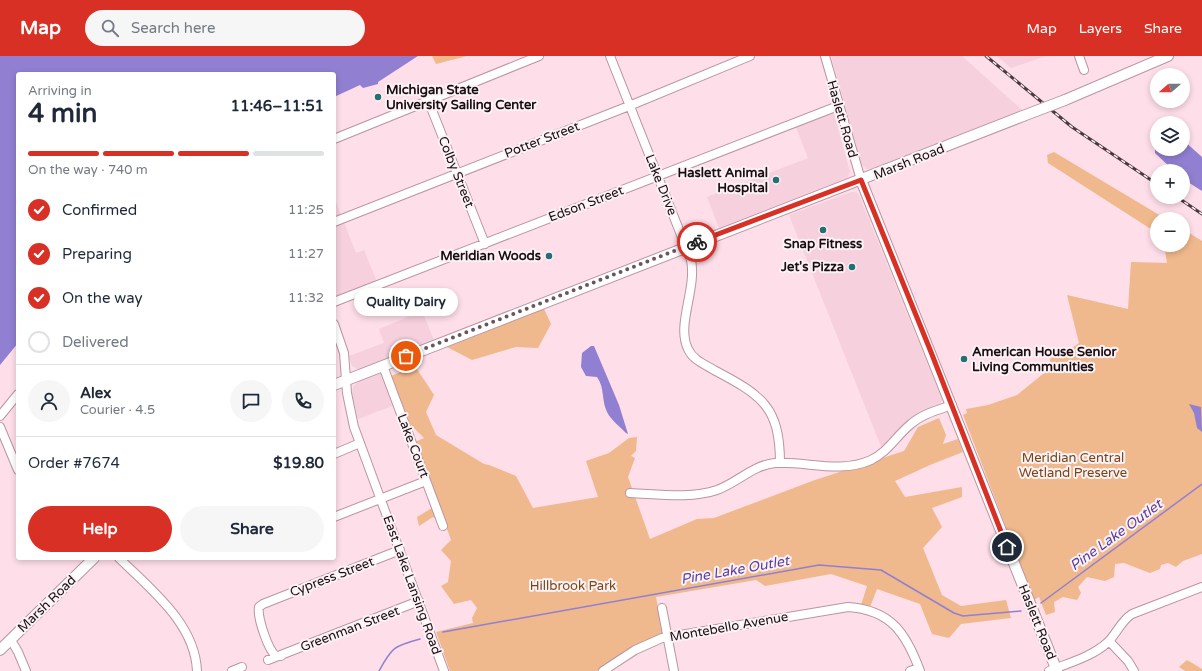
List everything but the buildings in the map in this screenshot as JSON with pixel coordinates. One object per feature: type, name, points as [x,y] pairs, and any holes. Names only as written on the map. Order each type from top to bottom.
[{"type":"main road","name":"Marsh Road","points":[[336,384],[686,246],[861,180],[1064,100],[1168,56]]},
{"type":"main road","name":"Haslett Road","points":[[861,180],[952,405],[1054,670]]},
{"type":"main road","name":"Marsh Road","points":[[0,650],[92,560]]},
{"type":"street","points":[[336,138],[539,56]]},
{"type":"street","name":"Lake Drive","points":[[610,56],[691,260],[693,278],[684,332],[687,347],[694,358],[750,390],[766,405],[778,430],[780,443],[780,464]]},
{"type":"street","name":"Potter Street","points":[[336,221],[629,106],[750,56]]},
{"type":"street","name":"Haslett Road","points":[[825,56],[838,106],[861,180]]},
{"type":"street","points":[[1079,56],[1084,70]]},
{"type":"street","name":"Colby Street","points":[[428,100],[485,244]]},
{"type":"street","name":"Edson Street","points":[[336,301],[838,106]]},
{"type":"street","name":"East Lake Lansing Road","points":[[336,330],[344,353],[350,411],[360,444],[444,671]]},
{"type":"street","name":"Lake Court","points":[[383,366],[443,526]]},
{"type":"street","points":[[0,416],[16,396]]},
{"type":"street","points":[[630,493],[698,494],[710,492],[727,486],[760,467],[780,464],[839,467],[864,463],[886,451],[911,424],[919,418],[952,405]]},
{"type":"street","points":[[0,427],[16,465]]},
{"type":"street","points":[[336,453],[360,444]]},
{"type":"street","points":[[336,515],[426,481]]},
{"type":"street","name":"Cypress Street","points":[[281,656],[276,656],[271,650],[258,616],[259,607],[263,604],[400,550]]},
{"type":"street","points":[[121,560],[180,621],[196,660],[197,671]]},
{"type":"street","points":[[1054,670],[1094,652],[1109,641],[1124,620],[1132,614],[1202,588]]},
{"type":"street","name":"Greenman Street","points":[[268,660],[419,601]]},
{"type":"street","points":[[662,608],[674,671]]},
{"type":"street","name":"Montebello Avenue","points":[[604,671],[635,650],[668,637],[840,608],[863,608],[880,615],[896,626],[908,642],[919,670]]},
{"type":"street","points":[[11,640],[26,671]]},
{"type":"street","points":[[1109,641],[1128,661],[1134,671]]},
{"type":"street","points":[[232,671],[242,667]]},
{"type":"street","points":[[910,671],[919,670]]},
{"type":"shaded area","points":[[0,56],[418,56],[378,82],[378,84],[363,88],[360,85],[336,96],[336,72],[16,72],[16,345],[0,365]]},
{"type":"shaded area","points":[[831,56],[962,56],[1022,110],[872,169],[867,169],[862,165]]},
{"type":"shaded area","points":[[997,56],[1046,56],[1011,68]]},
{"type":"shaded area","points":[[833,110],[850,172],[847,178],[719,228],[707,197],[808,158],[795,125]]},
{"type":"shaded area","points":[[1190,146],[1202,157],[1202,191],[1190,183],[1190,164],[1167,164],[1158,156],[1190,156]]},
{"type":"shaded area","points":[[851,192],[856,192],[859,195],[942,400],[940,405],[882,449],[789,215]]},
{"type":"shaded area","points":[[336,202],[356,253],[364,250],[377,282],[336,298]]},
{"type":"shaded area","points":[[422,311],[434,340],[359,370],[352,366],[349,356],[384,343],[379,329]]},
{"type":"shaded area","points":[[591,346],[594,346],[619,405],[628,434],[613,421],[607,412],[601,385],[597,377],[586,376],[581,367],[582,353]]},
{"type":"shaded area","points":[[387,369],[400,403],[358,419],[352,394],[353,387],[359,380]]},
{"type":"shaded area","points":[[1189,404],[1201,407],[1202,432],[1197,428],[1194,413]]},
{"type":"green space","points":[[432,56],[467,56],[436,64]]},
{"type":"green space","points":[[1054,152],[1154,212],[1150,212],[1150,229],[1048,163],[1047,155]]},
{"type":"green space","name":"Meridian Central Wetland Preserve","points":[[1190,233],[1202,241],[1202,554],[1183,561],[1176,567],[1168,563],[1161,565],[1160,569],[1150,573],[1124,563],[1115,564],[1114,577],[1105,581],[1087,577],[1078,587],[1081,593],[1077,600],[1063,597],[1054,602],[1055,612],[1046,615],[1039,597],[1034,600],[963,415],[967,413],[966,409],[988,405],[1017,395],[1043,374],[1051,371],[1050,359],[1057,353],[1068,351],[1079,343],[1067,295],[1128,309],[1131,262],[1167,263],[1165,252],[1190,252]]},
{"type":"green space","points":[[544,309],[551,324],[538,348],[516,347],[472,360],[447,347]]},
{"type":"green space","name":"Hillbrook Park","points":[[415,366],[434,395],[426,412],[436,435],[484,464],[516,476],[533,508],[598,497],[586,461],[609,453],[629,438],[637,437],[636,451],[631,456],[635,458],[628,477],[650,539],[697,519],[714,518],[815,480],[904,451],[918,427],[939,418],[946,435],[943,444],[958,439],[963,452],[895,481],[905,497],[962,487],[962,497],[932,508],[942,527],[923,548],[942,595],[961,606],[1006,600],[1011,618],[961,624],[949,638],[932,634],[920,604],[877,589],[870,607],[861,605],[867,586],[831,574],[765,586],[756,580],[656,597],[663,635],[631,649],[597,671],[450,671],[436,632],[473,623],[472,618],[477,608],[471,600],[454,604],[441,586],[448,582],[451,561],[441,550],[451,540],[446,526],[433,517],[419,526],[417,517],[432,508],[434,493],[415,442],[424,438],[410,424],[391,376]]},
{"type":"green space","points":[[1187,660],[1202,669],[1202,671],[1185,671],[1179,667]]},
{"type":"waterway","name":"Pine Lake Outlet","points":[[1041,603],[1202,484]]},
{"type":"waterway","name":"Pine Lake Outlet","points":[[443,632],[819,565],[881,570],[954,613],[963,616],[1021,611]]},
{"type":"waterway","name":"Pine Lake Outlet","points":[[379,671],[391,652],[399,646],[420,639]]},
{"type":"railway","points":[[986,56],[1072,127],[1150,179]]},
{"type":"railway","points":[[1187,204],[1202,214]]},
{"type":"way so far","points":[[406,356],[697,242]]},
{"type":"place","name":"Michigan State University Sailing Center","points":[[378,97]]},
{"type":"place","name":"Haslett Animal Hospital","points":[[776,180]]},
{"type":"place","name":"Snap Fitness","points":[[823,230]]},
{"type":"place","name":"Meridian Woods","points":[[549,256]]},
{"type":"place","name":"Jet's Pizza","points":[[852,267]]},
{"type":"place","name":"Quality Dairy","points":[[406,356]]},
{"type":"place","name":"American House Senior Living Communities","points":[[964,359]]},
{"type":"route","points":[[697,242],[861,180],[931,352],[1007,547]]}]
